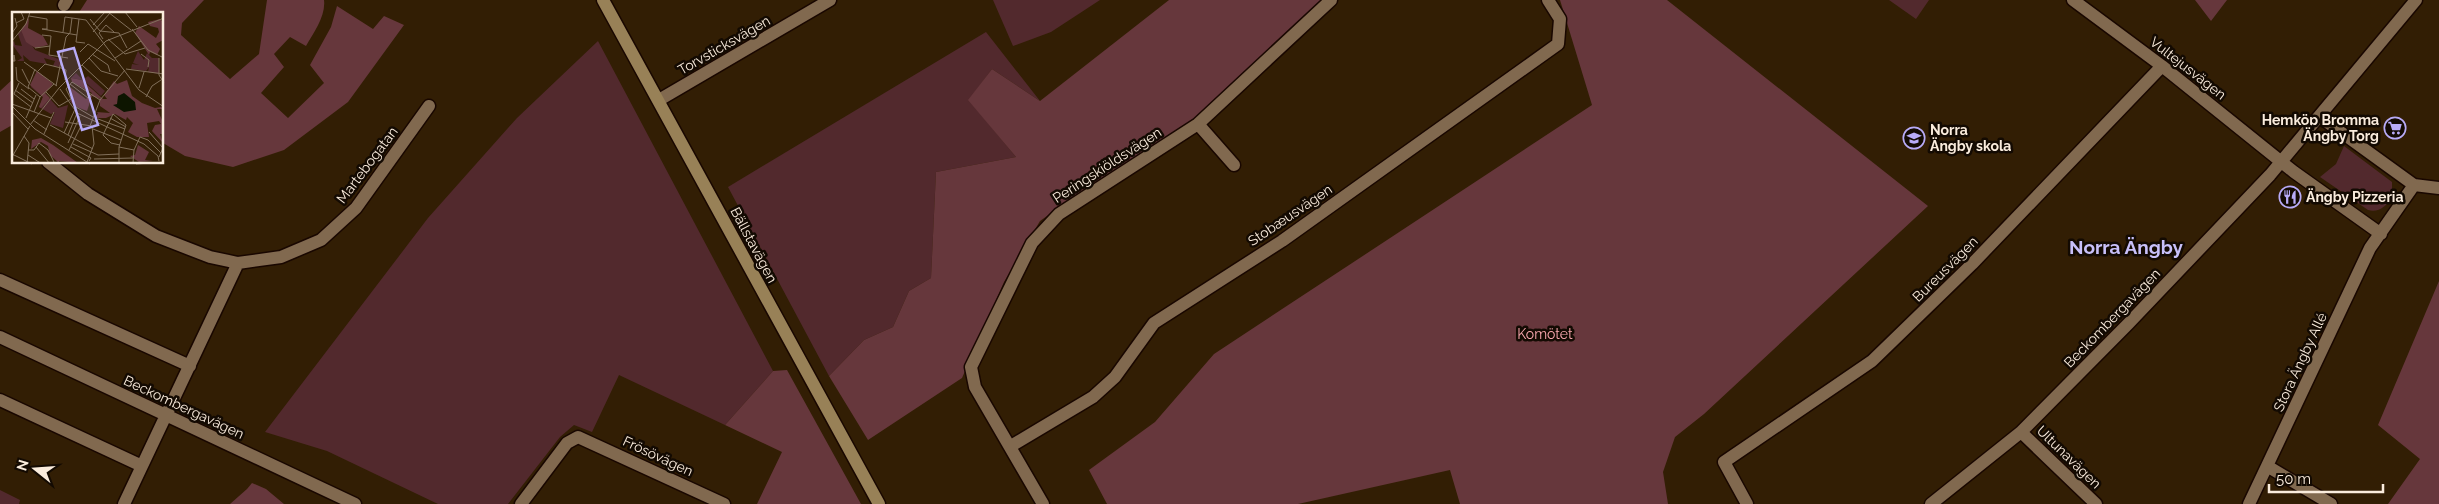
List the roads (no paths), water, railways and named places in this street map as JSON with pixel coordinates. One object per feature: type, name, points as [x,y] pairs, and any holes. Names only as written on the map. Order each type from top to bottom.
[{"type":"street","name":"Bällstavägen","points":[[603,0],[879,504]]},
{"type":"street","name":"Torvsticksvägen","points":[[659,100],[830,0]]},
{"type":"street","name":"Peringskiöldsvägen","points":[[1043,504],[975,386],[971,367],[1032,243],[1058,214],[1198,124],[1331,0]]},
{"type":"street","name":"Stobæusvägen","points":[[1011,446],[1093,397],[1114,377],[1154,323],[1282,241],[1558,44],[1560,19],[1548,0]]},
{"type":"street","name":"Vultejusvägen","points":[[2073,0],[2162,66],[2282,162],[2381,234]]},
{"type":"street","name":"Beckombergavägen","points":[[1931,504],[2021,432],[2282,162],[2416,0]]},
{"type":"street","name":"Bureusvägen","points":[[1747,504],[1724,462],[1872,361],[1972,264],[2162,66]]},
{"type":"street","name":"Martebogatan","points":[[50,164],[88,194],[156,236],[210,257],[238,263],[281,257],[321,240],[356,208],[429,106]]},
{"type":"street","points":[[2320,117],[2414,185],[2439,188]]},
{"type":"street","points":[[1198,124],[1234,165]]},
{"type":"street","name":"Stora Ängby Allé","points":[[2248,504],[2370,248],[2414,185]]},
{"type":"street","points":[[124,504],[238,263]]},
{"type":"street","points":[[0,280],[190,366]]},
{"type":"street","name":"Beckombergavägen","points":[[0,337],[355,504]]},
{"type":"street","points":[[0,400],[142,466]]},
{"type":"street","name":"Ultunavägen","points":[[2021,432],[2096,504]]},
{"type":"street","name":"Frösövägen","points":[[521,504],[567,443],[578,437],[724,504]]},
{"type":"street","points":[[2267,466],[2331,504]]},
{"type":"place","name":"Hemköp Bromma Ängby Torg","points":[[2395,128]]},
{"type":"place","name":"Norra Ängby skola","points":[[1914,138]]},
{"type":"place","name":"Ängby Pizzeria","points":[[2290,197]]},
{"type":"district","name":"Norra Ängby","points":[[2126,247]]},
{"type":"park label","name":"Komötet","points":[[1545,334]]}]
